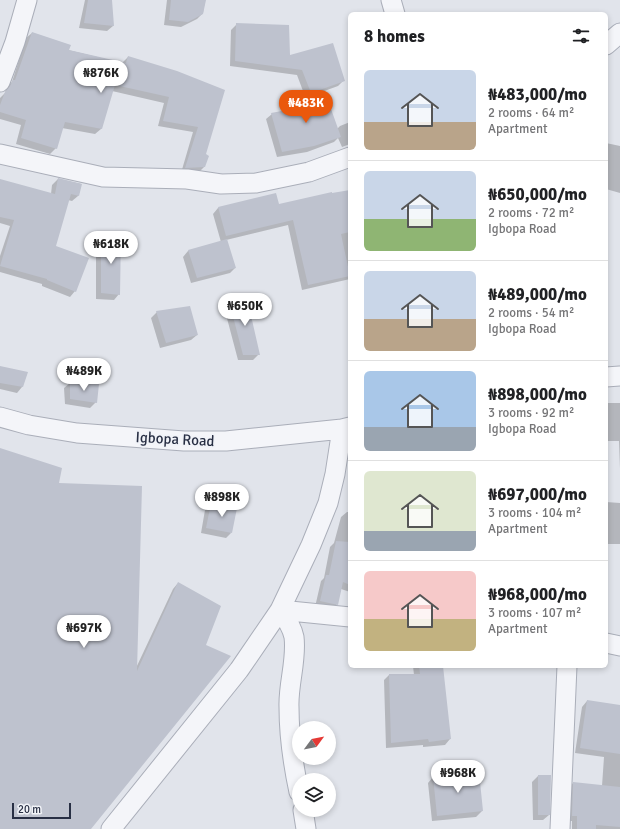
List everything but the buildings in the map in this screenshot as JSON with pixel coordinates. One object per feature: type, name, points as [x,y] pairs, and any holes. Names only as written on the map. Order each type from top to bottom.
[{"type":"street","points":[[0,82],[15,42],[27,0]]},
{"type":"street","points":[[391,0],[394,12]]},
{"type":"street","points":[[0,154],[103,177],[187,179],[220,184],[256,183],[309,172],[348,158]]},
{"type":"street","points":[[608,377],[620,376]]},
{"type":"street","name":"Igbopa Road","points":[[0,417],[29,425],[77,433],[184,441],[226,441],[346,428]]},
{"type":"street","points":[[111,829],[239,670],[280,610],[312,545],[328,503],[346,428]]},
{"type":"street","points":[[280,610],[348,617]]},
{"type":"street","points":[[280,610],[294,637],[288,706],[295,773]]},
{"type":"street","points":[[608,643],[620,646]]},
{"type":"street","points":[[560,829],[567,668]]},
{"type":"street","points":[[303,817],[306,829]]}]
